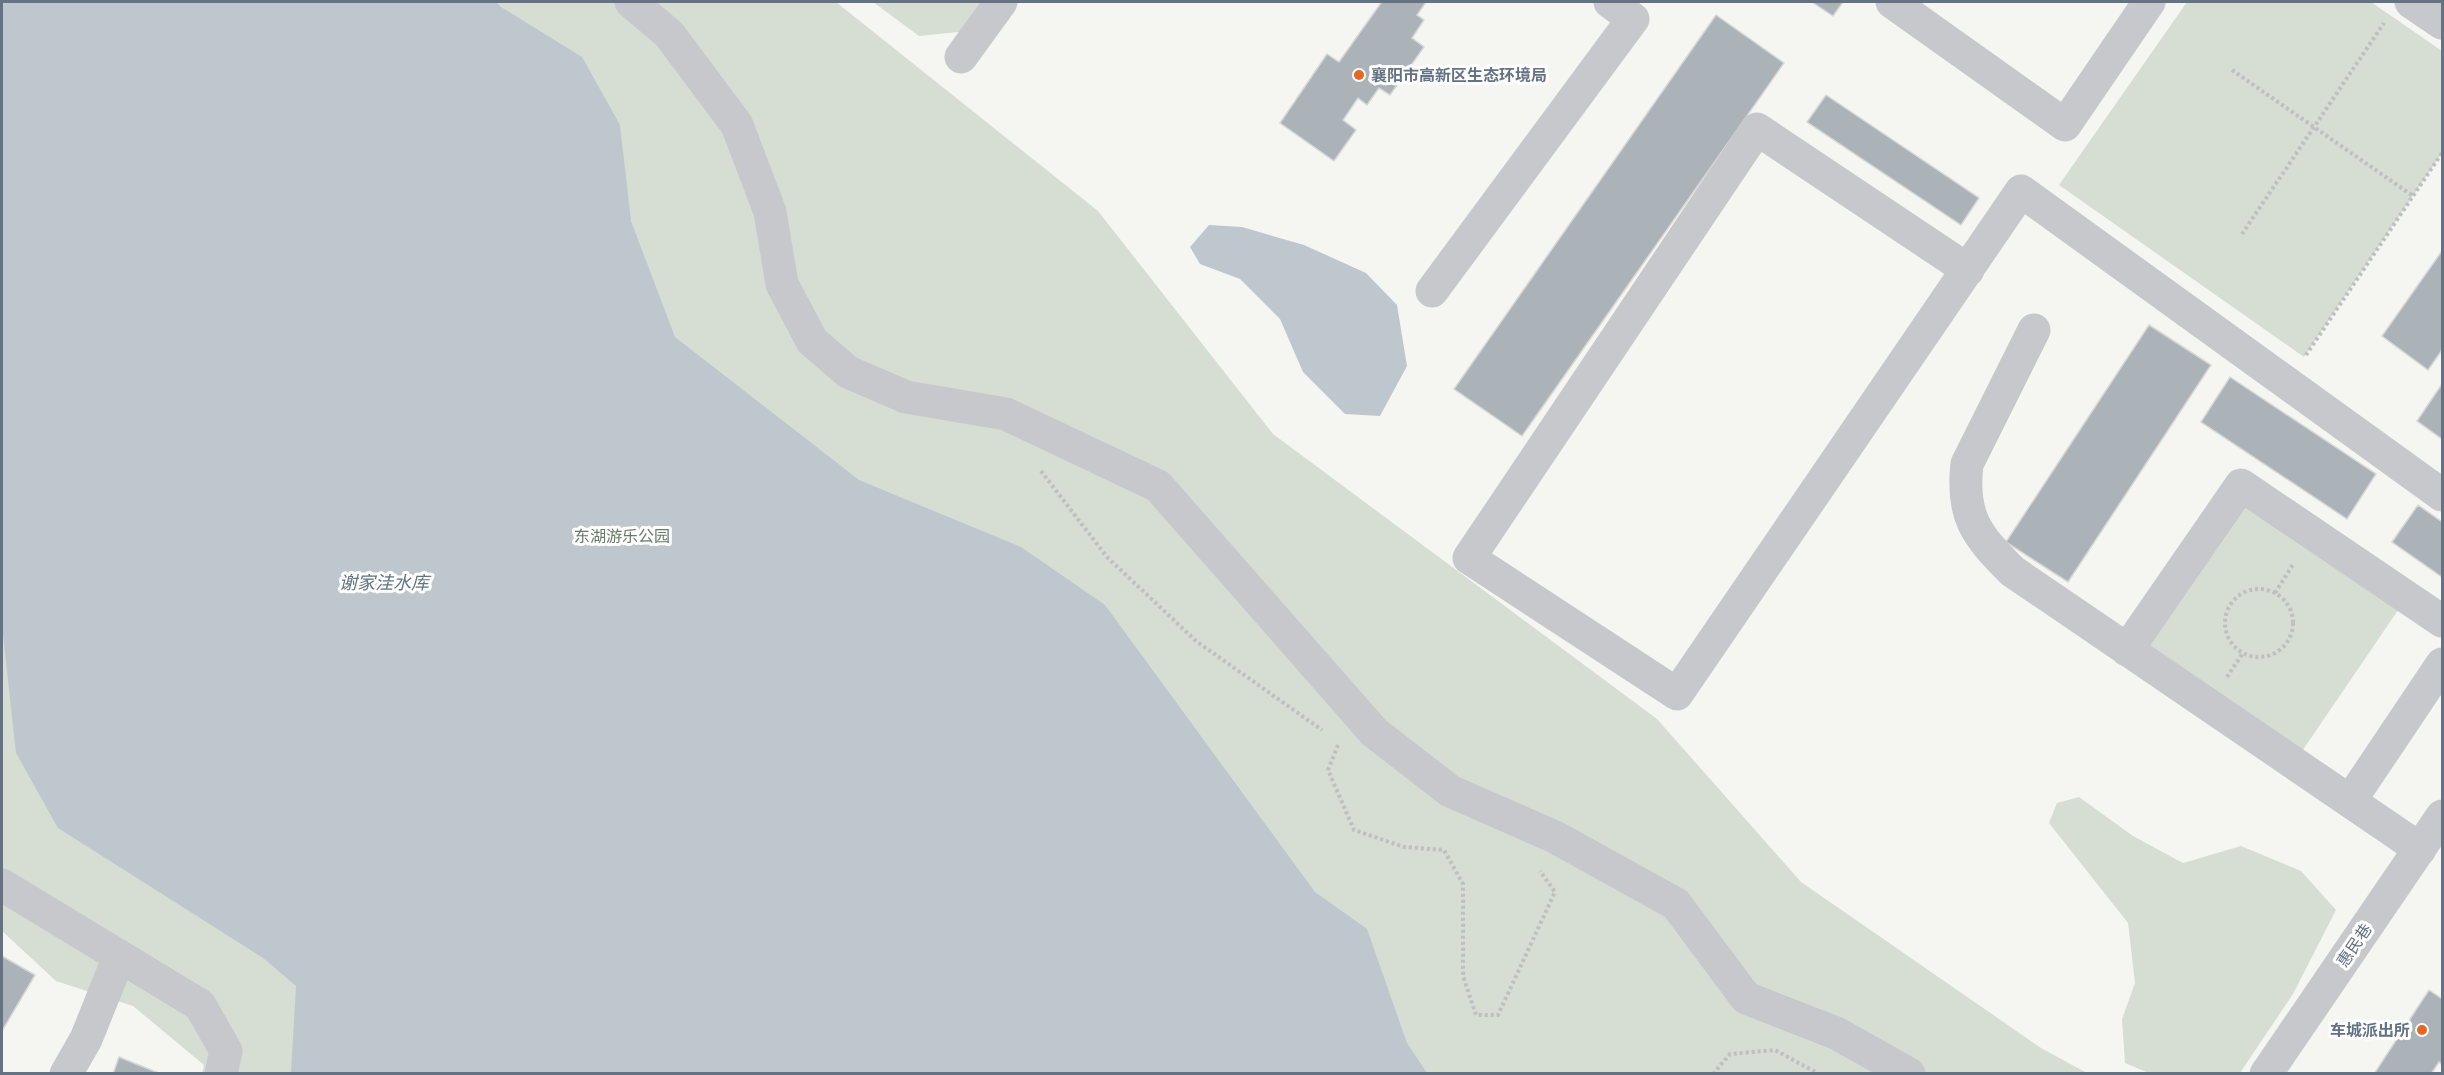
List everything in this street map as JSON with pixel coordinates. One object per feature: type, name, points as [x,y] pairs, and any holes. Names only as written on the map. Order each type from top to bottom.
[{"type":"street","points":[[631,2],[669,34],[737,125],[770,212],[782,284],[812,341],[848,372],[906,397],[1006,414],[1158,486],[1374,732],[1450,791],[1555,837],[1676,904],[1746,998],[1836,1034],[1909,1074]]},
{"type":"street","points":[[961,57],[1001,2]]},
{"type":"street","points":[[1432,291],[1633,19],[1610,2]]},
{"type":"street","points":[[1892,2],[2065,125],[2149,2]]},
{"type":"street","points":[[2401,8],[2442,23]]},
{"type":"street","points":[[1968,270],[1757,129],[1469,558],[1677,694],[1968,270],[2021,191],[2442,495]]},
{"type":"street","points":[[2034,330],[1967,464],[1964,487],[1968,510],[1985,544],[2012,571],[2420,849]]},
{"type":"street","points":[[2127,650],[2241,485],[2442,621]]},
{"type":"street","points":[[2350,801],[2442,664]]},
{"type":"street","name":"惠民巷","points":[[2266,1074],[2442,816]]},
{"type":"street","points":[[2,885],[200,1005],[226,1051],[221,1074]]},
{"type":"street","points":[[66,1074],[87,1039],[120,957]]},
{"type":"path","points":[[2242,234],[2315,127],[2401,8]]},
{"type":"path","points":[[2232,70],[2413,196]]},
{"type":"path","points":[[2287,383],[2442,153]]},
{"type":"path","points":[[1040,470],[1107,557],[1196,641],[1348,749]]},
{"type":"path","points":[[2254,589],[2276,593],[2285,601],[2293,622],[2286,644],[2277,652],[2266,656],[2244,653],[2228,638],[2225,628],[2229,607],[2235,598],[2254,589]]},
{"type":"path","points":[[1353,708],[1328,771],[1354,830],[1404,847],[1444,850],[1463,884],[1463,975],[1476,1015],[1498,1015],[1555,892],[1536,866]]},
{"type":"path","points":[[1713,1074],[1730,1054],[1775,1050],[1819,1074]]},
{"type":"green space","name":"谢家洼水库","points":[[2,2],[836,2],[1098,211],[1273,434],[1657,719],[1801,882],[2041,1048],[2087,1073],[202,1073],[204,1065],[133,1006],[56,981],[2,931]]},
{"type":"green space","points":[[873,2],[988,2],[968,31],[919,36]]},
{"type":"green space","points":[[2187,2],[2371,2],[2442,51],[2442,153],[2304,357],[2059,185]]},
{"type":"green space","points":[[2241,485],[2407,597],[2294,763],[2127,650]]},
{"type":"green space","points":[[2079,797],[2133,836],[2183,863],[2241,846],[2301,871],[2336,910],[2293,994],[2240,1073],[2149,1073],[2125,1063],[2122,1019],[2135,983],[2128,923],[2049,823],[2057,803]]},
{"type":"water","name":"谢家洼水库","points":[[2,2],[496,2],[582,57],[620,125],[631,221],[675,337],[859,480],[1021,547],[1105,605],[1315,892],[1367,929],[1407,1043],[1427,1073],[291,1073],[296,986],[263,958],[58,828],[16,753],[2,625]]},
{"type":"water","points":[[1209,225],[1242,227],[1304,245],[1366,273],[1397,305],[1407,366],[1380,416],[1345,414],[1303,372],[1280,319],[1240,279],[1200,264],[1190,247]]},
{"type":"building","name":"襄阳市高新区生态环境局","points":[[1379,2],[1426,2],[1417,15],[1424,20],[1412,38],[1424,47],[1390,95],[1379,88],[1367,105],[1358,98],[1343,120],[1356,130],[1334,161],[1280,123],[1327,54],[1339,62],[1381,3]]},
{"type":"building","points":[[1812,2],[1843,2],[1833,16]]},
{"type":"building","points":[[1716,15],[1784,63],[1522,436],[1454,389]]},
{"type":"building","points":[[1826,95],[1979,198],[1961,225],[1807,122]]},
{"type":"building","points":[[2442,251],[2442,350],[2428,370],[2382,336]]},
{"type":"building","points":[[2149,325],[2211,365],[2068,582],[2006,542]]},
{"type":"building","points":[[2230,377],[2376,474],[2347,519],[2201,422]]},
{"type":"building","points":[[2442,384],[2442,439],[2417,421]]},
{"type":"building","points":[[2418,505],[2442,522],[2442,577],[2392,542]]},
{"type":"building","points":[[2,956],[35,975],[2,1031]]},
{"type":"building","name":"车城派出所","points":[[2429,990],[2442,999],[2442,1065],[2439,1062],[2431,1074],[2374,1074]]},
{"type":"building","points":[[119,1057],[161,1074],[113,1074]]},
{"type":"place","name":"襄阳市高新区生态环境局","points":[[1359,75]]},
{"type":"place","name":"车城派出所","points":[[2422,1030]]},
{"type":"park label","name":"东湖游乐公园","points":[[622,536]]}]
